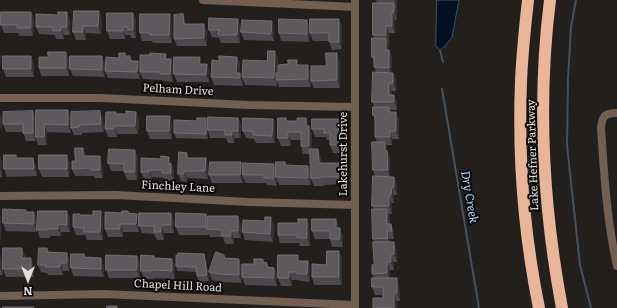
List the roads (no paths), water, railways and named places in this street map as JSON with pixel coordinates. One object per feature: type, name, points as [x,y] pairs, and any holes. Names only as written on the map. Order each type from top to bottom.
[{"type":"highway","name":"Lake Hefner Parkway","points":[[528,0],[523,47],[521,140],[524,196],[530,255],[539,308]]},
{"type":"highway","name":"Lake Hefner Parkway","points":[[550,0],[544,79],[543,146],[549,226],[555,274],[562,308]]},
{"type":"street","points":[[203,0],[355,4]]},
{"type":"street","name":"Lakehurst Drive","points":[[355,4],[355,306]]},
{"type":"street","name":"Pelham Drive","points":[[0,98],[101,98],[248,105],[355,107]]},
{"type":"street","points":[[617,113],[610,113],[604,117],[601,128],[605,185],[617,266]]},
{"type":"street","name":"Finchley Lane","points":[[0,196],[116,195],[355,206]]},
{"type":"street","name":"Chapel Hill Road","points":[[0,296],[104,294],[355,306]]},
{"type":"water","points":[[437,0],[459,0],[452,37],[440,50],[436,46]]},
{"type":"waterway","points":[[576,0],[571,27],[568,79],[567,145],[580,265],[591,308]]},
{"type":"waterway","name":"Dry Creek","points":[[440,50],[443,62]]},
{"type":"waterway","name":"Dry Creek","points":[[442,89],[479,308]]}]
